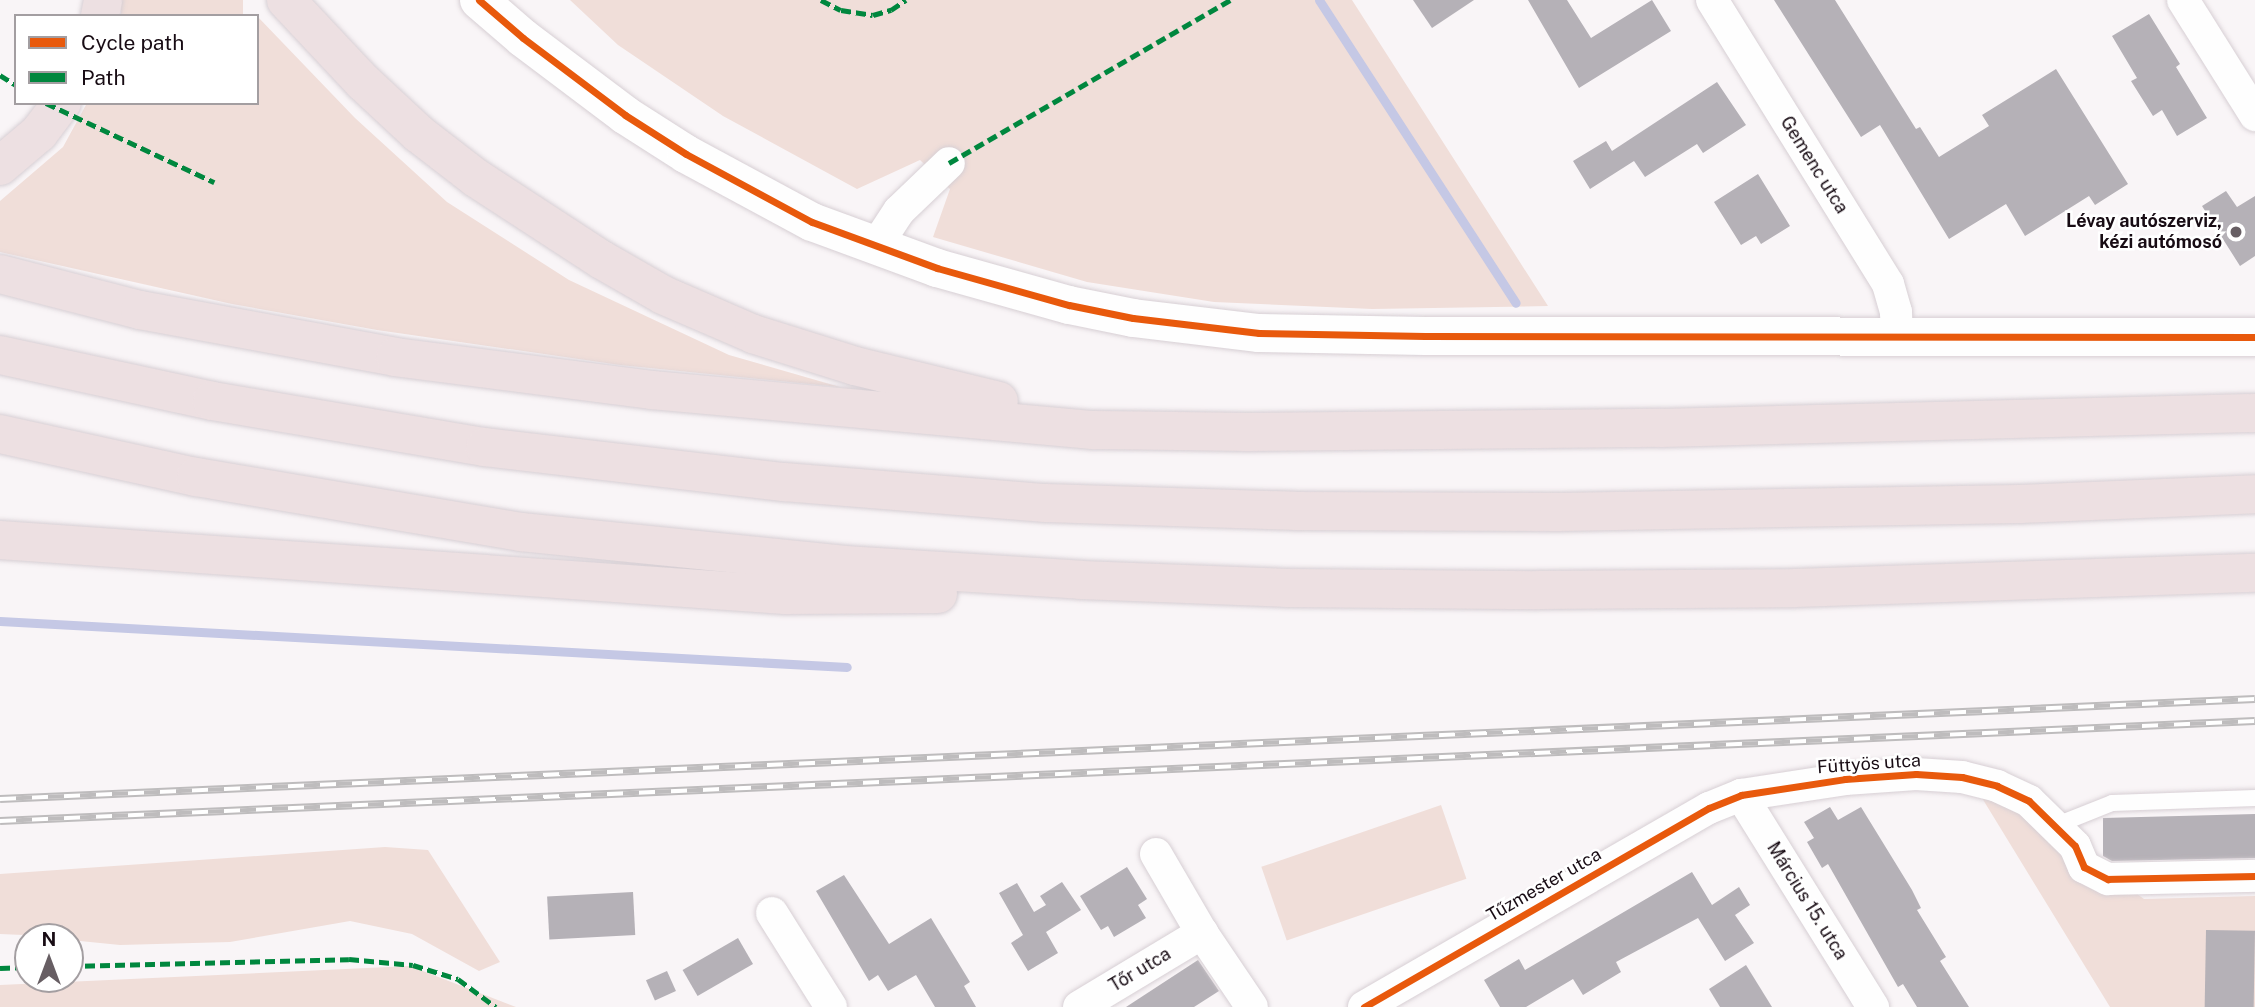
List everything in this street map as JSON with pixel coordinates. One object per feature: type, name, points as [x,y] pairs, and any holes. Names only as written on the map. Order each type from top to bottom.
[{"type":"highway","points":[[286,0],[363,82],[419,134],[476,178],[580,246],[663,295],[753,334],[855,366],[983,399],[1248,432]]},
{"type":"highway","points":[[0,166],[39,133],[60,105]]},
{"type":"highway","points":[[0,275],[140,310],[395,358],[652,390],[1093,430],[1248,432],[1661,428],[2255,414]]},
{"type":"highway","points":[[0,355],[212,401],[485,447],[784,482],[1046,503],[1295,511],[1559,512],[2007,505],[2255,494]]},
{"type":"highway","points":[[0,434],[196,477],[521,532],[845,565],[1081,580],[1286,588],[1539,590],[1795,588],[2255,573]]},
{"type":"highway","points":[[0,540],[785,595],[939,594],[1081,580]]},
{"type":"street","points":[[479,0],[569,74],[686,154],[812,222],[937,268],[1069,305],[1133,318],[1259,333],[1425,336],[2255,337]]},
{"type":"street","name":"Gemenc utca","points":[[1712,0],[1888,284],[1896,312],[1897,336]]},
{"type":"street","points":[[2183,0],[2255,115]]},
{"type":"street","points":[[876,246],[899,211],[949,163]]},
{"type":"street","name":"Füttyös utca","points":[[1741,795],[1845,779],[1916,774],[1962,776],[1997,786],[2029,801],[2057,825],[2075,846],[2084,867],[2108,879],[2255,876]]},
{"type":"street","name":"Tűzmester utca","points":[[1364,1007],[1709,808],[1741,795]]},
{"type":"street","name":"Március 15. utca","points":[[1741,795],[1873,1007]]},
{"type":"street","points":[[1156,854],[1202,933],[1252,1007]]},
{"type":"street","points":[[772,913],[831,1007]]},
{"type":"street","name":"Tőr utca","points":[[1079,1007],[1202,933]]},
{"type":"lane","points":[[2057,825],[2112,803],[2255,798]]},
{"type":"shaded area","points":[[121,0],[243,0],[243,14],[121,14]]},
{"type":"shaded area","points":[[570,0],[1352,0],[1548,306],[1372,309],[1214,302],[1087,282],[933,237],[950,189],[920,160],[857,189],[723,116],[618,45]]},
{"type":"shaded area","points":[[259,18],[355,118],[447,202],[569,280],[729,355],[840,387],[620,365],[377,330],[232,304],[0,252],[0,201],[63,147],[86,105],[259,105]]},
{"type":"shaded area","points":[[1982,798],[2017,806],[2144,899],[2255,896],[2255,1007],[2110,1007]]},
{"type":"shaded area","points":[[1441,805],[1466,879],[1287,941],[1261,867]]},
{"type":"shaded area","points":[[385,847],[428,850],[500,962],[479,971],[412,934],[350,921],[230,942],[120,945],[84,941],[84,923],[14,923],[14,935],[0,934],[0,874]]},
{"type":"shaded area","points":[[410,966],[516,1007],[0,1007],[0,985],[14,984],[14,993],[84,993],[84,981]]},
{"type":"building","points":[[1413,0],[1474,0],[1432,28]]},
{"type":"building","points":[[1528,0],[1567,0],[1591,38],[1652,0],[1671,31],[1579,88]]},
{"type":"building","points":[[1774,0],[1835,0],[1916,129],[1920,127],[1939,157],[1989,126],[1982,115],[2056,69],[2128,184],[2095,205],[2089,196],[2025,236],[2006,204],[1949,239],[1880,125],[1861,137]]},
{"type":"building","points":[[2149,14],[2180,64],[2176,67],[2207,118],[2177,136],[2162,110],[2153,116],[2131,81],[2137,78],[2112,36]]},
{"type":"building","points":[[1717,82],[1746,125],[1703,153],[1697,144],[1645,177],[1634,161],[1590,189],[1573,161],[1606,141],[1612,151]]},
{"type":"building","points":[[1758,174],[1790,226],[1761,244],[1756,236],[1741,245],[1714,202]]},
{"type":"building","name":"Lévay autószerviz, kézi autómosó","points":[[2226,191],[2237,207],[2255,196],[2255,256],[2240,266],[2202,206]]},
{"type":"building","points":[[1830,807],[1838,820],[1861,807],[1912,890],[1921,908],[1917,910],[1946,957],[1940,961],[1969,1007],[1917,1007],[1903,984],[1898,987],[1828,864],[1822,868],[1807,842],[1814,838],[1804,822]]},
{"type":"building","points":[[2255,814],[2255,858],[2112,861],[2103,856],[2103,818]]},
{"type":"building","points":[[1127,867],[1147,899],[1138,905],[1146,918],[1114,937],[1108,926],[1101,930],[1080,896]]},
{"type":"building","points":[[1692,872],[1712,905],[1739,887],[1750,905],[1735,915],[1754,943],[1725,961],[1698,918],[1616,962],[1621,972],[1583,995],[1573,979],[1526,1007],[1500,1007],[1484,980],[1519,959],[1525,970]]},
{"type":"building","points":[[844,875],[889,944],[931,918],[970,982],[964,986],[976,1007],[935,1007],[916,975],[888,991],[878,975],[869,981],[816,891]]},
{"type":"building","points":[[1062,882],[1081,910],[1046,932],[1058,953],[1028,971],[1011,943],[1023,935],[999,893],[1017,883],[1034,912],[1046,905],[1040,896]]},
{"type":"building","points":[[633,892],[635,935],[549,939],[547,897]]},
{"type":"building","points":[[2206,930],[2255,931],[2254,1007],[2205,1007]]},
{"type":"building","points":[[738,938],[753,964],[698,996],[683,970]]},
{"type":"building","points":[[1198,960],[1219,991],[1194,1007],[1126,1007]]},
{"type":"building","points":[[1746,965],[1772,1007],[1720,1007],[1709,989]]},
{"type":"building","points":[[667,971],[676,991],[655,1000],[646,980]]},
{"type":"waterway","points":[[1319,0],[1516,303]]},
{"type":"waterway","points":[[0,621],[847,667]]},
{"type":"railway","points":[[0,799],[2255,699]]},
{"type":"railway","points":[[0,821],[2255,721]]},
{"type":"marked path","points":[[821,0],[841,10],[873,15],[891,10],[906,0]]},
{"type":"marked path","points":[[949,163],[1230,0]]},
{"type":"marked path","points":[[0,75],[14,84]]},
{"type":"marked path","points":[[50,105],[214,182]]},
{"type":"marked path","points":[[84,966],[349,959],[413,965],[458,979],[496,1007]]},
{"type":"marked path","points":[[0,968],[14,968]]},
{"type":"cycle path","points":[[479,0],[523,38],[625,115],[686,154],[812,222],[937,268],[1069,305],[1133,318],[1259,333],[1425,336],[2255,337]]},
{"type":"cycle path","points":[[1364,1007],[1709,808],[1741,795],[1845,779],[1916,774],[1962,777],[1997,786],[2029,801],[2075,846],[2084,867],[2108,879],[2255,876]]},
{"type":"place","name":"Lévay autószerviz, kézi autómosó","points":[[2236,232]]}]
